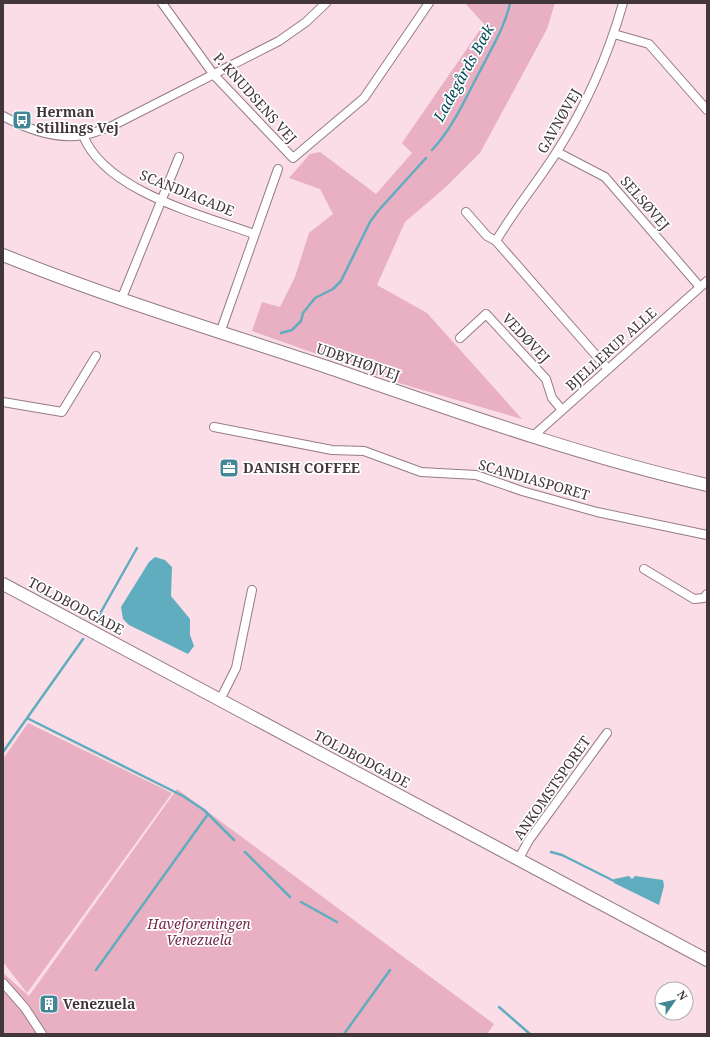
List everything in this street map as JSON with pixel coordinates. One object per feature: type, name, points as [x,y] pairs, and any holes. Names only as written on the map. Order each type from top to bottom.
[{"type":"street","name":"P. KNUDSENS VEJ","points":[[162,3],[214,75],[292,158],[364,98],[429,3]]},
{"type":"street","points":[[3,116],[28,129],[56,135],[83,135],[119,124],[279,41],[306,22],[326,3]]},
{"type":"street","name":"GAVNØVEJ","points":[[496,241],[506,224],[557,152],[597,79],[614,34],[623,3]]},
{"type":"street","points":[[614,34],[649,44],[707,110]]},
{"type":"street","points":[[700,102],[707,96]]},
{"type":"street","name":"SCANDIAGADE","points":[[83,135],[87,146],[105,168],[128,184],[162,200],[254,234]]},
{"type":"street","name":"SELSØVEJ","points":[[557,152],[605,177],[700,287]]},
{"type":"street","points":[[121,300],[179,157]]},
{"type":"street","points":[[220,333],[278,170]]},
{"type":"street","points":[[466,212],[487,236],[496,241],[608,369]]},
{"type":"street","name":"UDBYHØJVEJ","points":[[3,255],[121,300],[309,361],[532,437],[647,471],[707,485]]},
{"type":"street","name":"BJELLERUP ALLE","points":[[532,437],[707,281]]},
{"type":"street","name":"VEDØVEJ","points":[[460,338],[486,314],[546,379],[552,398],[562,410]]},
{"type":"street","points":[[3,402],[62,412],[96,356]]},
{"type":"street","name":"SCANDIASPORET","points":[[214,427],[332,450],[364,451],[421,472],[476,475],[522,491],[597,512],[707,535]]},
{"type":"street","points":[[644,569],[694,599],[704,598],[707,594]]},
{"type":"street","name":"TOLDBODGADE","points":[[3,584],[707,960]]},
{"type":"street","points":[[220,700],[236,668],[252,590]]},
{"type":"street","name":"ANKOMSTSPORET","points":[[518,860],[529,840],[608,733]]},
{"type":"street","points":[[3,983],[25,1008],[42,1034]]},
{"type":"green space","points":[[465,3],[555,3],[547,29],[480,153],[447,186],[405,222],[377,285],[427,313],[522,419],[402,384],[252,331],[262,302],[280,307],[295,277],[309,233],[333,214],[320,189],[289,178],[310,154],[320,152],[376,194],[412,153],[402,143],[484,24]]},
{"type":"green space","points":[[28,723],[172,793],[27,993],[3,962],[3,759]]},
{"type":"green space","name":"Haveforeningen Venezuela","points":[[177,789],[494,1024],[487,1034],[3,1034],[3,973],[29,996]]},
{"type":"water","points":[[155,557],[165,560],[172,567],[171,596],[190,619],[190,635],[194,646],[188,654],[129,625],[123,619],[121,607],[149,562]]},
{"type":"water","points":[[629,876],[632,879],[635,876],[663,880],[664,886],[659,905],[614,883],[614,879]]},
{"type":"waterway","name":"Ladegårds Bæk","points":[[432,150],[453,122],[464,102],[501,29],[510,3]]},
{"type":"waterway","name":"Ladegårds Bæk","points":[[281,333],[292,330],[301,321],[303,313],[315,298],[333,289],[341,281],[370,222],[378,211],[426,158]]},
{"type":"waterway","name":"Ladegårds Bæk","points":[[97,619],[137,548]]},
{"type":"waterway","name":"Ladegårds Bæk","points":[[3,752],[83,639]]},
{"type":"waterway","points":[[27,718],[183,796],[204,810],[234,840]]},
{"type":"waterway","points":[[96,970],[208,814]]},
{"type":"waterway","points":[[245,852],[290,897]]},
{"type":"waterway","points":[[551,852],[562,855],[614,881]]},
{"type":"waterway","points":[[301,902],[337,922]]},
{"type":"waterway","points":[[344,1034],[390,970]]},
{"type":"waterway","points":[[499,1007],[530,1034]]},
{"type":"place","name":"Herman Stillings Vej","points":[[22,120]]},
{"type":"place","name":"DANISH COFFEE","points":[[229,468]]},
{"type":"place","name":"Venezuela","points":[[49,1004]]}]
